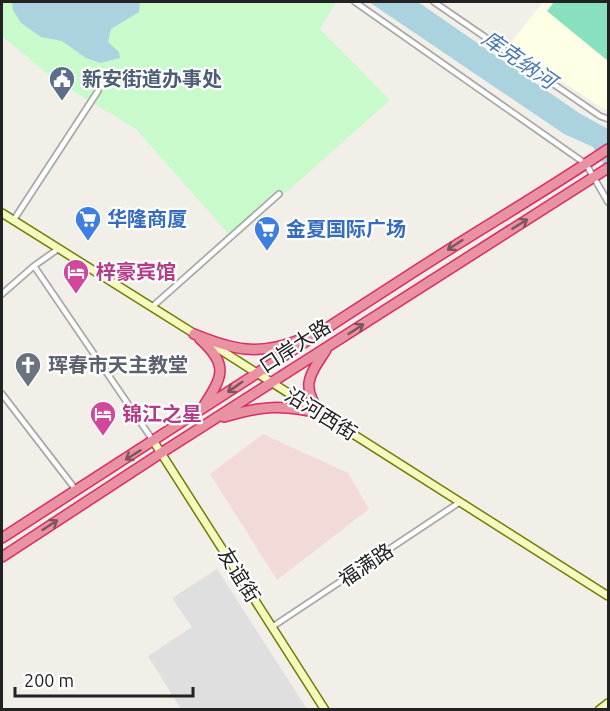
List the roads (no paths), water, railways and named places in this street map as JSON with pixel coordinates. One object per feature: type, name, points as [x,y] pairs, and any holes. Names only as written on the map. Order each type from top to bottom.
[{"type":"highway","name":"口岸大路","points":[[2,538],[154,442],[255,373],[609,149]]},
{"type":"highway","name":"口岸大路","points":[[2,557],[602,172]]},
{"type":"highway","points":[[194,334],[221,345],[251,349],[276,348],[319,332]]},
{"type":"highway","points":[[194,334],[213,351],[220,365],[218,383],[200,411]]},
{"type":"highway","points":[[321,414],[309,394],[309,379],[329,346]]},
{"type":"highway","points":[[211,421],[258,407],[286,407],[321,414]]},
{"type":"street","points":[[355,2],[590,161],[602,172],[609,202]]},
{"type":"street","points":[[434,2],[600,117],[609,119]]},
{"type":"street","points":[[13,221],[98,91]]},
{"type":"street","points":[[152,307],[279,194]]},
{"type":"street","name":"沿河西街","points":[[2,213],[609,596]]},
{"type":"street","points":[[2,294],[58,249]]},
{"type":"street","points":[[34,266],[154,442]]},
{"type":"street","points":[[2,394],[76,490]]},
{"type":"street","name":"友谊街","points":[[154,442],[325,710]]},
{"type":"street","name":"福满路","points":[[272,627],[460,502]]},
{"type":"street","points":[[599,710],[609,703]]},
{"type":"water","points":[[12,2],[140,2],[139,12],[111,29],[108,42],[119,52],[120,58],[100,63],[86,58],[62,41],[41,37],[21,23],[13,10]]},
{"type":"water","points":[[369,2],[418,2],[579,113],[608,129],[608,172],[593,147],[564,134]]},
{"type":"place","name":"新安街道办事处","points":[[62,102]]},
{"type":"place","name":"华隆商厦","points":[[88,242]]},
{"type":"place","name":"金夏国际广场","points":[[267,252]]},
{"type":"place","name":"梓豪宾馆","points":[[76,295]]},
{"type":"place","name":"珲春市天主教堂","points":[[28,388]]},
{"type":"place","name":"锦江之星","points":[[103,437]]},
{"type":"water label","name":"库克纳河","points":[[519,60]]}]
